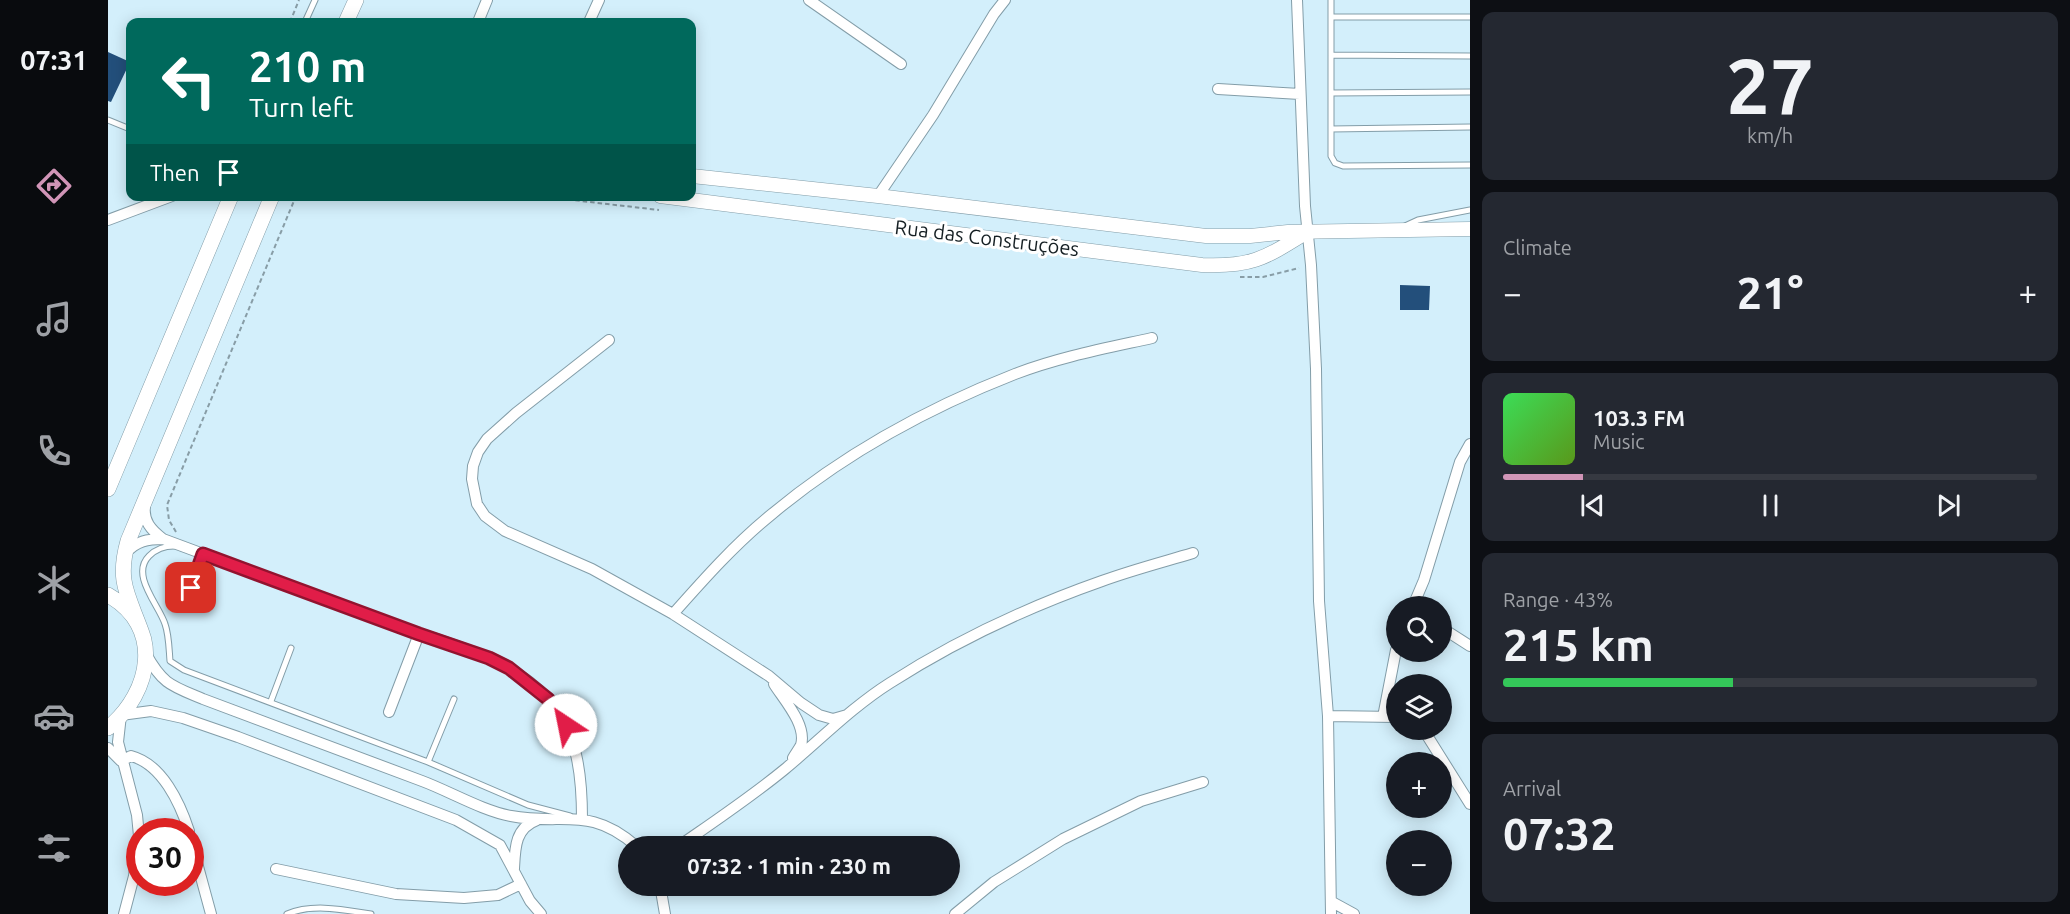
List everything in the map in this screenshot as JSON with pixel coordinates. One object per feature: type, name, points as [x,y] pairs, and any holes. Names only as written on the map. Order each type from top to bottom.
[{"type":"main road","points":[[348,18],[356,0]]},
{"type":"main road","points":[[108,489],[229,201]]},
{"type":"main road","points":[[108,728],[121,715],[138,690],[144,673],[146,654],[140,628],[124,584],[122,568],[124,556],[270,201]]},
{"type":"main road","points":[[108,595],[124,606],[140,628]]},
{"type":"street","points":[[480,18],[487,0]]},
{"type":"street","points":[[590,18],[598,0]]},
{"type":"street","points":[[809,0],[901,64]]},
{"type":"street","points":[[878,196],[933,116],[994,14],[1005,0]]},
{"type":"street","points":[[1298,0],[1300,93],[1316,369],[1319,601],[1328,716],[1331,914]]},
{"type":"street","points":[[1218,88],[1300,93]]},
{"type":"street","name":"Rua das Construções","points":[[696,176],[878,196],[1183,235],[1229,237],[1288,232],[1391,229],[1470,230]]},
{"type":"street","points":[[108,220],[159,201]]},
{"type":"street","name":"Rua das Construções","points":[[696,201],[1202,265],[1258,261],[1307,232]]},
{"type":"street","points":[[673,614],[719,563],[771,514],[828,472],[889,433],[951,401],[1017,373],[1085,353],[1152,338]]},
{"type":"street","points":[[609,340],[516,413],[487,439],[478,452],[473,466],[477,504],[495,525],[592,569],[673,614],[769,676],[819,715],[833,719],[847,715]]},
{"type":"street","points":[[1418,596],[1425,580],[1460,462],[1470,444]]},
{"type":"street","points":[[1460,462],[1470,469]]},
{"type":"street","points":[[146,499],[144,514],[148,524],[163,539]]},
{"type":"street","points":[[124,556],[132,546],[143,540],[163,539],[489,658],[509,668],[548,699],[566,725],[578,756],[582,788],[582,819]]},
{"type":"street","points":[[185,605],[194,550]]},
{"type":"street","points":[[694,836],[735,809],[847,715],[889,684],[991,625],[1105,580],[1193,553]]},
{"type":"street","points":[[390,712],[419,634]]},
{"type":"street","points":[[1452,634],[1470,646]]},
{"type":"street","points":[[146,654],[157,674],[174,687],[426,782],[500,813],[541,819],[582,819],[604,825],[624,836]]},
{"type":"street","points":[[1328,716],[1383,717],[1394,662]]},
{"type":"street","points":[[769,676],[796,718],[801,732],[801,745],[787,767]]},
{"type":"street","points":[[124,914],[134,876],[139,836],[118,742],[121,715],[151,711],[183,718],[238,736],[456,820],[500,845],[530,901],[541,914]]},
{"type":"street","points":[[1430,740],[1470,804]]},
{"type":"street","points":[[108,748],[121,761]]},
{"type":"street","points":[[121,761],[131,756],[150,766],[172,794],[185,818]]},
{"type":"street","points":[[955,914],[994,882],[1063,839],[1141,801],[1203,782]]},
{"type":"street","points":[[514,870],[515,847],[520,833],[528,824],[541,819]]},
{"type":"street","points":[[276,869],[396,894],[464,898],[498,896],[521,884]]},
{"type":"street","points":[[204,888],[211,914]]},
{"type":"street","points":[[658,914],[659,896]]},
{"type":"street","points":[[662,896],[665,914]]},
{"type":"street","points":[[1332,902],[1354,914]]},
{"type":"lane","points":[[307,18],[315,0]]},
{"type":"lane","points":[[1331,0],[1331,156],[1335,163],[1343,166],[1470,165]]},
{"type":"lane","points":[[1331,17],[1470,17]]},
{"type":"lane","points":[[1331,55],[1470,56]]},
{"type":"lane","points":[[1331,93],[1470,92]]},
{"type":"lane","points":[[108,120],[126,127]]},
{"type":"lane","points":[[1331,129],[1470,127]]},
{"type":"lane","points":[[1391,229],[1418,220],[1470,210]]},
{"type":"lane","points":[[194,550],[164,547],[152,553],[145,561],[144,580],[166,626],[170,661],[184,670],[428,762],[528,805],[582,819]]},
{"type":"lane","points":[[271,701],[291,648]]},
{"type":"lane","points":[[428,762],[454,699]]},
{"type":"lane","points":[[287,914],[294,911],[332,909],[371,914]]},
{"type":"path","points":[[292,18],[299,0]]},
{"type":"path","points":[[194,550],[177,533],[169,520],[167,505],[294,201]]},
{"type":"building","points":[[108,52],[126,60],[126,70],[111,102],[108,101]]},
{"type":"building","points":[[1400,285],[1430,286],[1429,310],[1400,310]]},
{"type":"route","points":[[191,588],[203,554],[489,658],[509,668],[548,699],[566,725]]}]
